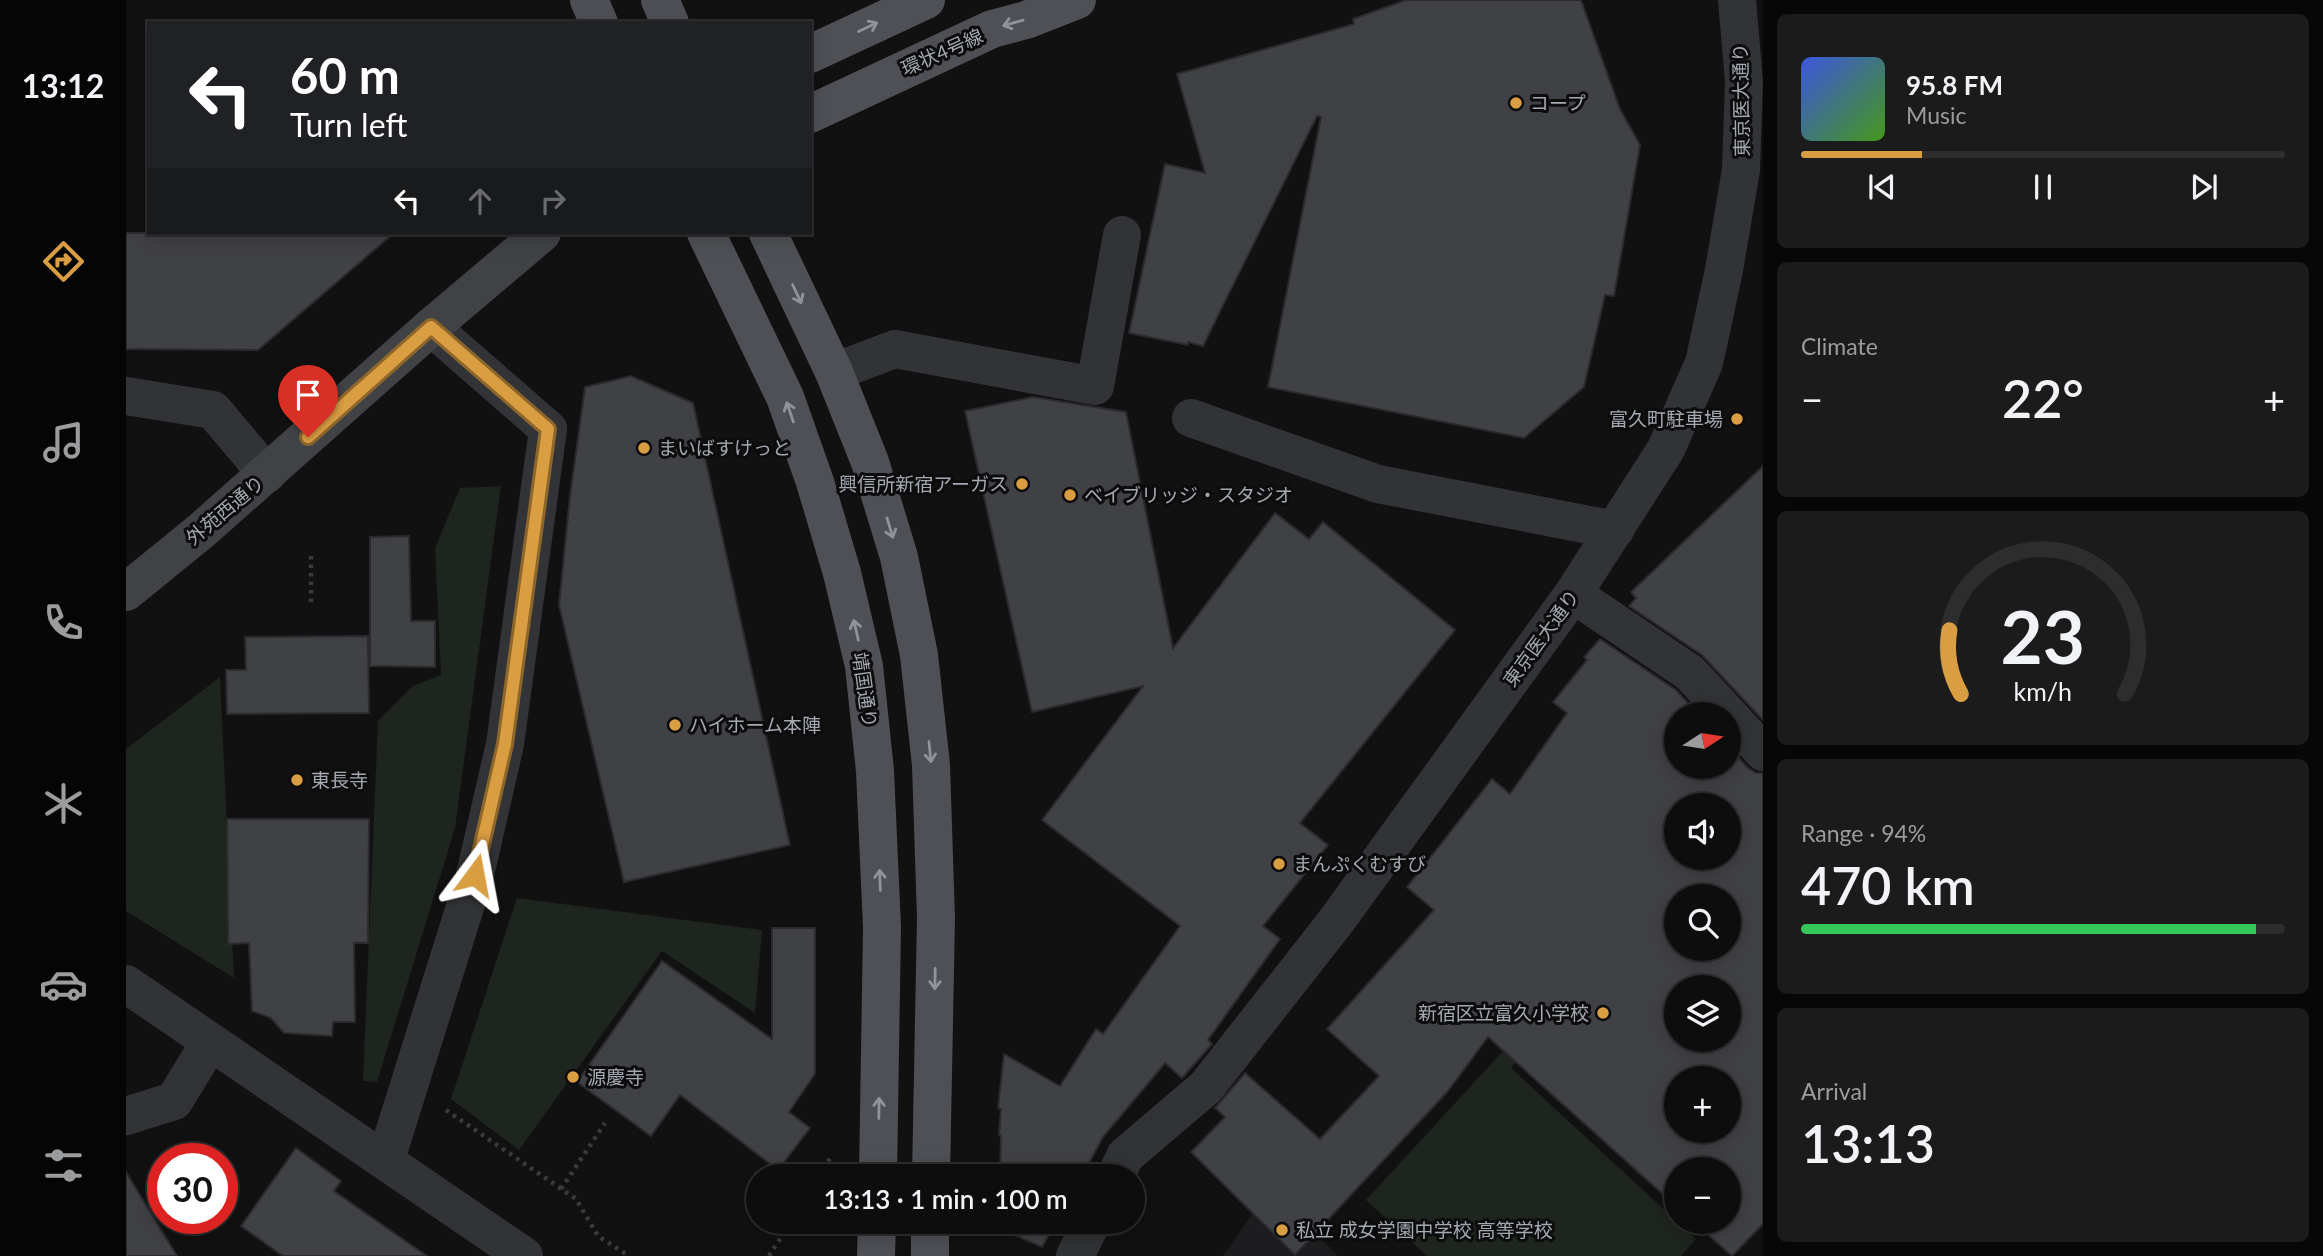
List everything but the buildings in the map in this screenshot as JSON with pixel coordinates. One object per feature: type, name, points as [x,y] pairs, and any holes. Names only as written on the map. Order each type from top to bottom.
[{"type":"main road","points":[[589,0],[598,21]]},
{"type":"main road","points":[[660,0],[669,21]]},
{"type":"main road","points":[[812,53],[926,0]]},
{"type":"main road","name":"環状4号線","points":[[812,113],[992,29],[1026,20],[1077,0]]},
{"type":"main road","name":"外苑西通り","points":[[126,592],[267,474],[431,327],[540,235]]},
{"type":"main road","name":"靖国通り","points":[[707,235],[785,397],[815,482],[842,573],[864,666],[875,771],[882,927],[877,1164]]},
{"type":"main road","points":[[769,235],[834,372],[870,462],[899,557],[919,655],[931,765],[936,918],[931,1164]]},
{"type":"main road","points":[[876,1256],[877,1234]]},
{"type":"main road","points":[[930,1234],[930,1256]]},
{"type":"street","name":"東京医大通り","points":[[1121,1164],[1125,1156],[1206,1087],[1337,920],[1573,594],[1666,449],[1703,363],[1724,270],[1741,170],[1744,82],[1737,0]]},
{"type":"street","points":[[834,372],[895,349],[1095,386],[1122,235]]},
{"type":"street","points":[[386,1159],[475,875],[505,744],[548,429],[431,327]]},
{"type":"street","points":[[126,396],[213,410],[267,474]]},
{"type":"street","points":[[1191,418],[1378,484],[1615,530]]},
{"type":"street","points":[[1573,594],[1690,673],[1716,702]]},
{"type":"street","points":[[1741,729],[1763,752]]},
{"type":"street","points":[[126,984],[386,1159],[524,1256]]},
{"type":"street","points":[[126,1116],[174,1101],[211,1042]]},
{"type":"street","points":[[1075,1256],[1086,1234]]},
{"type":"path","points":[[311,602],[312,552]]},
{"type":"path","points":[[441,1121],[444,1108],[576,1199],[598,1236],[629,1256]]},
{"type":"path","points":[[561,1189],[605,1123]]},
{"type":"path","points":[[826,1164],[832,1155]]},
{"type":"path","points":[[769,1256],[783,1234]]},
{"type":"shaded area","points":[[501,486],[455,828],[377,1082],[363,1081],[378,721],[413,686],[441,675],[435,548],[460,488]]},
{"type":"shaded area","points":[[220,677],[234,978],[126,911],[126,749]]},
{"type":"shaded area","points":[[517,898],[762,930],[755,1013],[662,951],[519,1150],[451,1099]]},
{"type":"shaded area","points":[[1514,1039],[1526,1049],[1511,1068],[1664,1209],[1664,1234],[1691,1234],[1696,1239],[1681,1256],[1427,1256],[1366,1200]]},
{"type":"shaded area","name":"私立 成女学園中学校 高等学校","points":[[1261,1201],[1328,1222],[1319,1237],[1338,1256],[1223,1256]]},
{"type":"place","name":"コープ","points":[[1516,103]]},
{"type":"place","name":"富久町駐車場","points":[[1737,419]]},
{"type":"place","name":"まいばすけっと","points":[[644,448]]},
{"type":"place","name":"興信所新宿アーガス","points":[[1022,484]]},
{"type":"place","name":"ベイブリッジ・スタジオ","points":[[1070,495]]},
{"type":"place","name":"ハイホーム本陣","points":[[675,725]]},
{"type":"place","name":"東長寺","points":[[297,780]]},
{"type":"place","name":"まんぷくむすび","points":[[1279,864]]},
{"type":"place","name":"新宿区立富久小学校","points":[[1603,1013]]},
{"type":"place","name":"源慶寺","points":[[573,1077]]},
{"type":"place","name":"私立 成女学園中学校 高等学校","points":[[1282,1230]]},
{"type":"route","points":[[308,437],[431,327],[548,429],[505,744],[475,875]]}]
